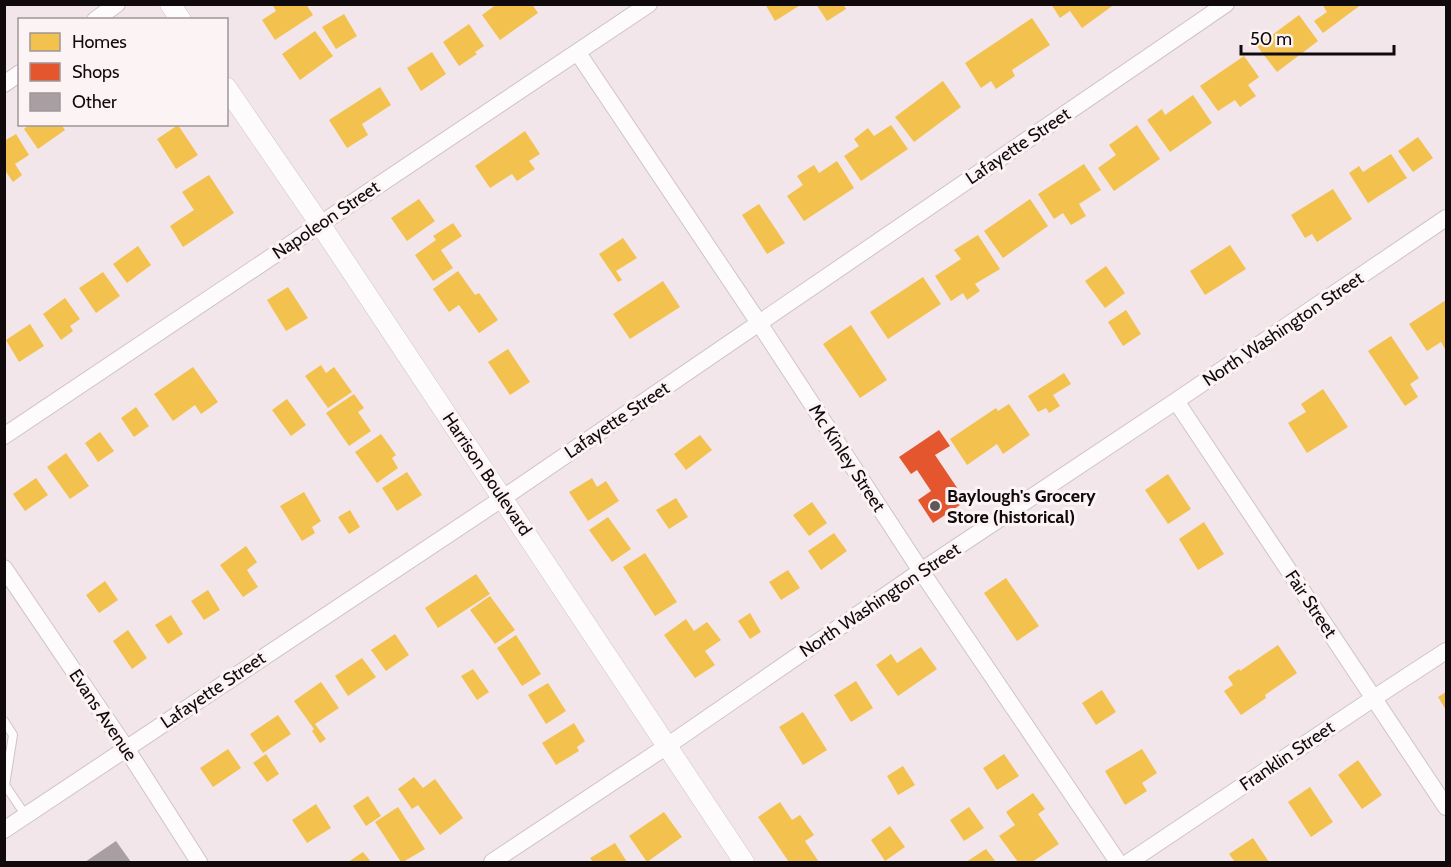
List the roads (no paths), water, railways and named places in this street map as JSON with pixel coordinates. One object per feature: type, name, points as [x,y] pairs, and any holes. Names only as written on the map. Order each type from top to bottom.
[{"type":"street","points":[[98,18],[117,4]]},
{"type":"street","points":[[170,4],[180,18]]},
{"type":"street","name":"Napoleon Street","points":[[4,436],[649,4]]},
{"type":"street","name":"Lafayette Street","points":[[4,830],[503,498],[1226,4]]},
{"type":"street","name":"Mc Kinley Street","points":[[578,53],[759,322],[921,571],[1118,862]]},
{"type":"street","points":[[4,84],[18,74]]},
{"type":"street","name":"Harrison Boulevard","points":[[228,90],[320,224],[744,862]]},
{"type":"street","name":"North Washington Street","points":[[492,862],[1446,218]]},
{"type":"street","name":"Fair Street","points":[[1176,401],[1446,807]]},
{"type":"street","name":"Evans Avenue","points":[[4,568],[126,748],[199,862]]},
{"type":"street","name":"Franklin Street","points":[[1129,862],[1446,651]]},
{"type":"lane","points":[[4,721],[13,735],[5,785],[26,816]]},
{"type":"place","name":"Baylough's Grocery Store (historical)","points":[[935,506]]}]
